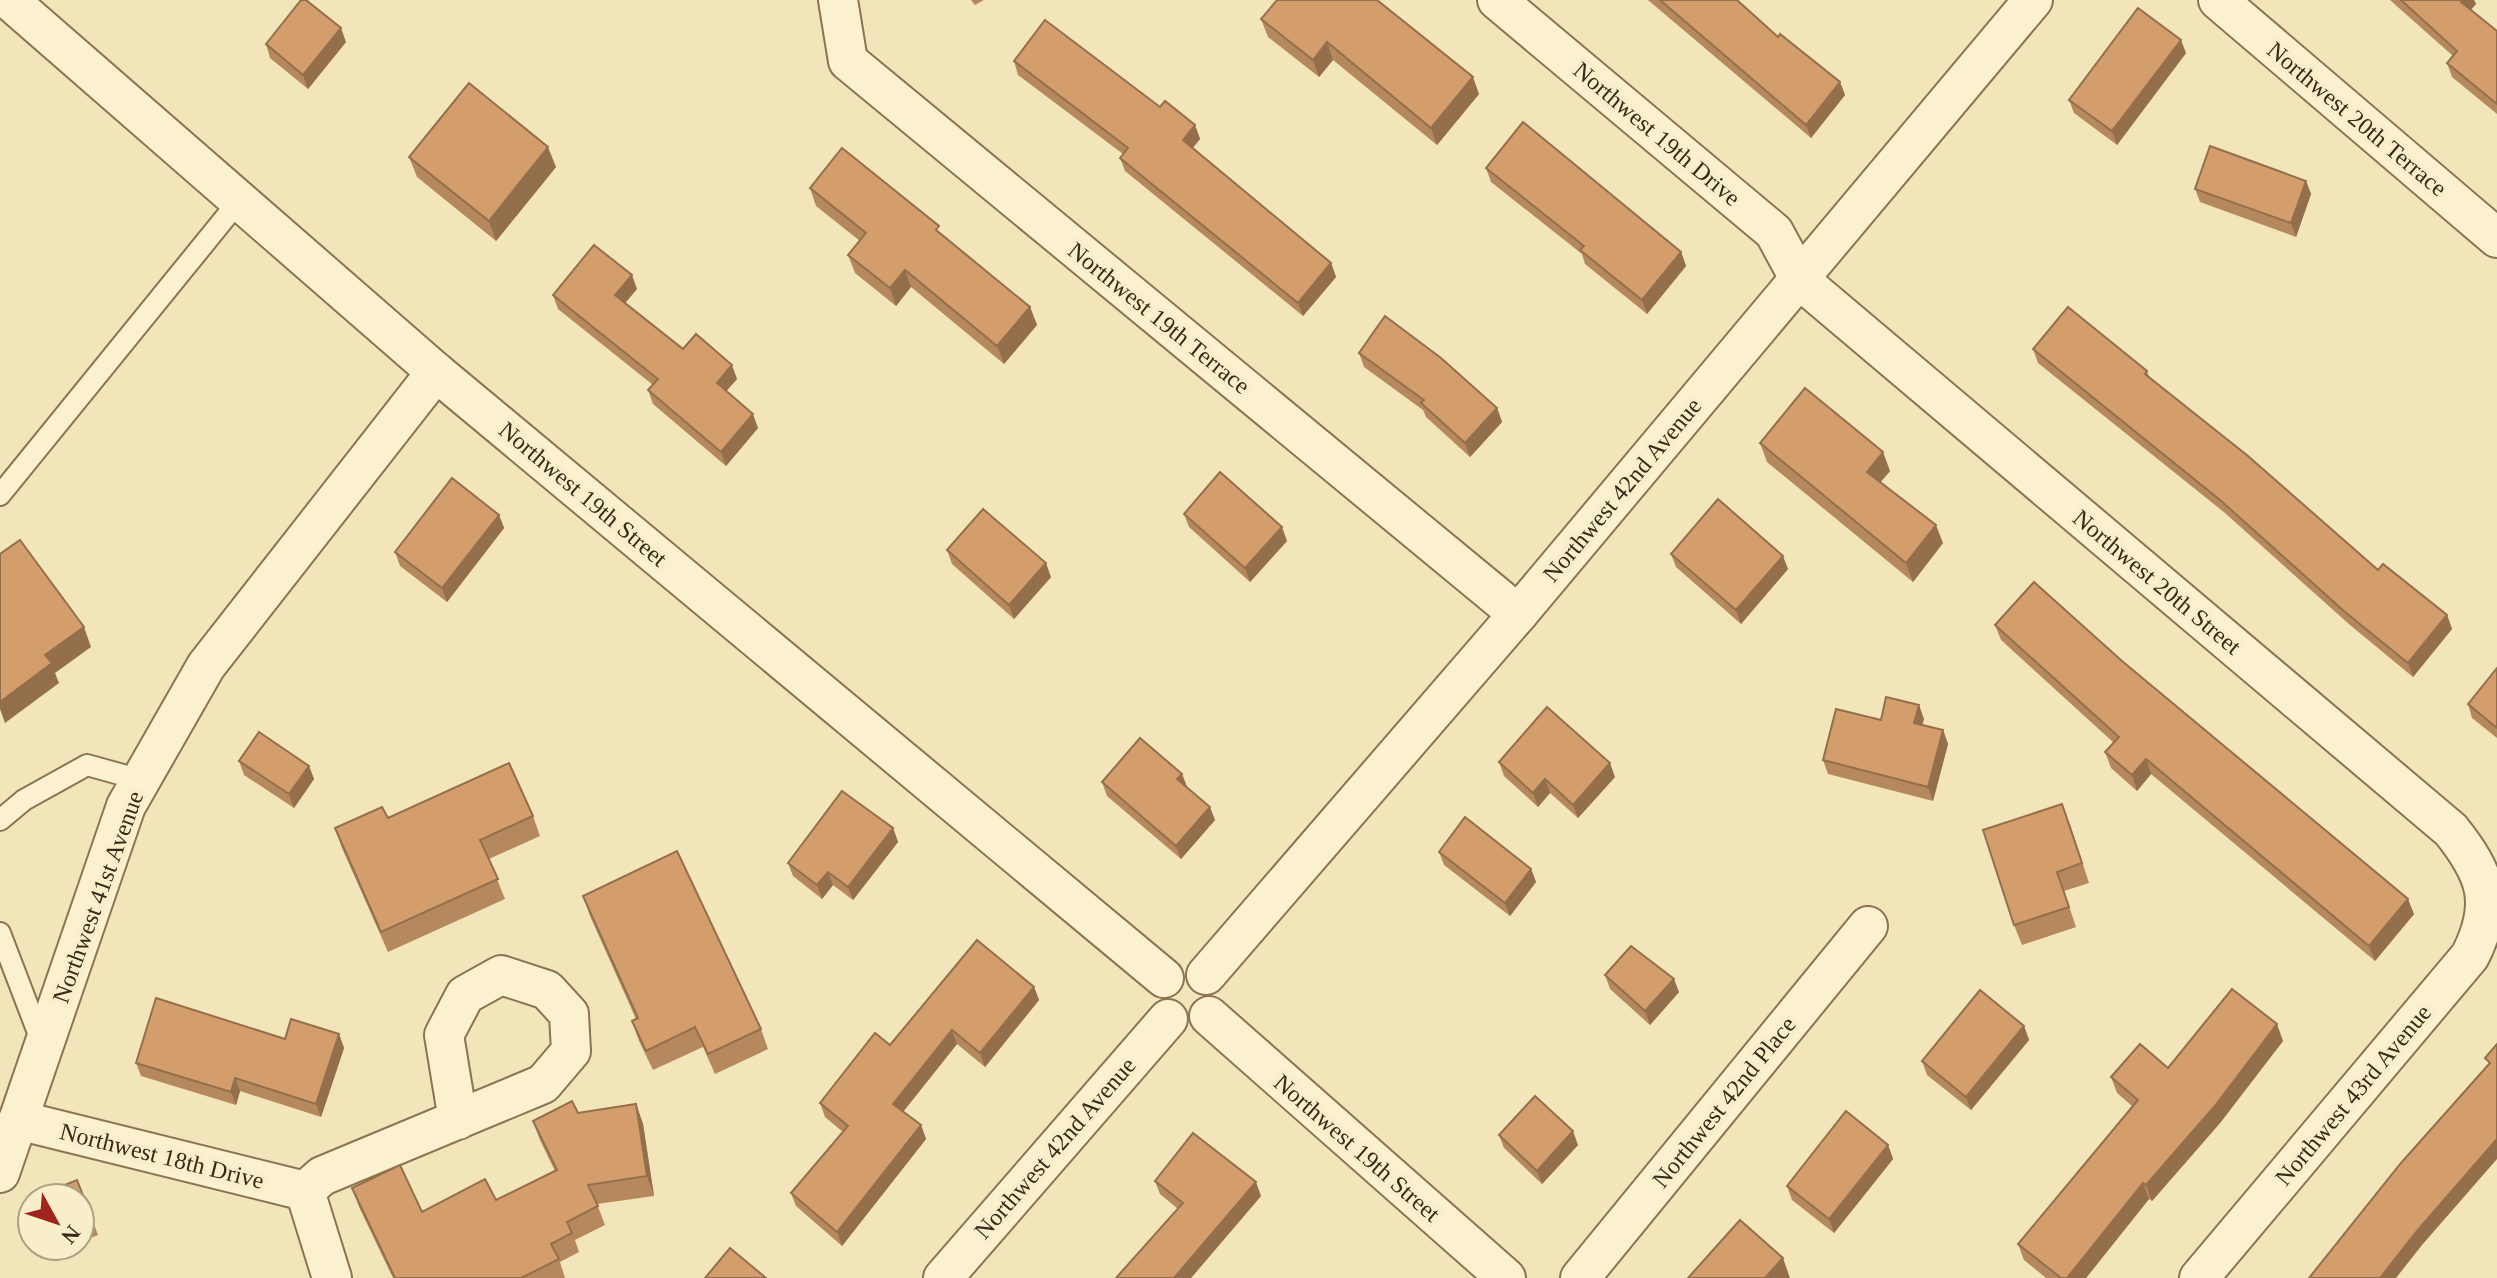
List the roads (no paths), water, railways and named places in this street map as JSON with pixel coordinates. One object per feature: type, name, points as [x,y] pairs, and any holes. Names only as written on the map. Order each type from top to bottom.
[{"type":"street","name":"Northwest 19th Street","points":[[9,0],[436,372],[1164,978]]},
{"type":"street","name":"Northwest 19th Terrace","points":[[838,0],[848,61],[1518,614]]},
{"type":"street","name":"Northwest 19th Drive","points":[[1497,0],[1774,232],[1800,280]]},
{"type":"street","name":"Northwest 42nd Avenue","points":[[1206,975],[1518,614],[2033,0]]},
{"type":"street","name":"Northwest 20th Terrace","points":[[2218,0],[2497,238]]},
{"type":"street","name":"Northwest 20th Street","points":[[1800,280],[2451,830],[2476,862],[2488,902]]},
{"type":"street","name":"Northwest 41st Avenue","points":[[0,1173],[126,806],[206,666],[436,372]]},
{"type":"street","name":"Northwest 43rd Avenue","points":[[2199,1278],[2470,956],[2483,932],[2488,902]]},
{"type":"street","name":"Northwest 42nd Place","points":[[1580,1278],[1868,926]]},
{"type":"street","points":[[1185,968],[1206,975],[1217,995],[1209,1016],[1189,1026],[1168,1019],[1158,999],[1164,978],[1185,968]]},
{"type":"street","name":"Northwest 19th Street","points":[[1209,1016],[1506,1278]]},
{"type":"street","name":"Northwest 42nd Avenue","points":[[943,1278],[1168,1019]]},
{"type":"street","name":"Northwest 18th Drive","points":[[18,1120],[305,1191]]},
{"type":"street","points":[[332,1278],[305,1191],[322,1176],[458,1120]]},
{"type":"lane","points":[[0,495],[238,202]]},
{"type":"lane","points":[[0,820],[24,800],[87,765],[141,780]]},
{"type":"lane","points":[[0,933],[44,1047]]}]
